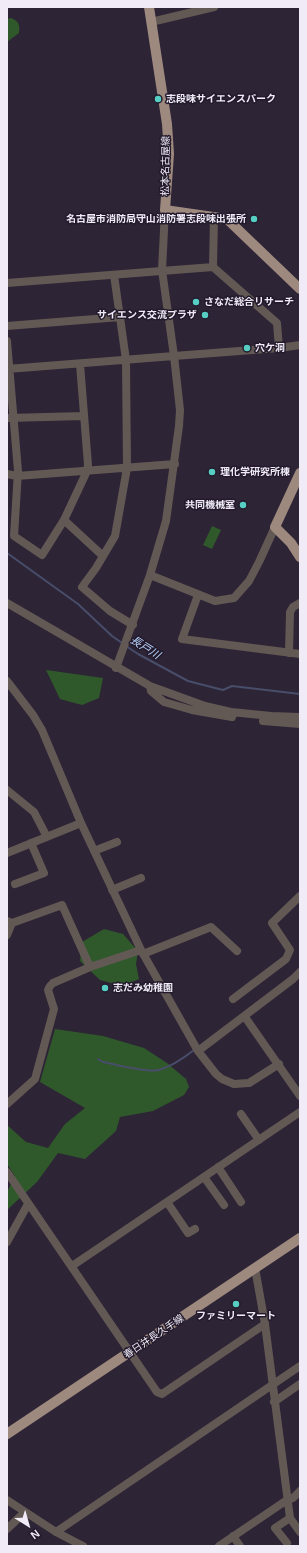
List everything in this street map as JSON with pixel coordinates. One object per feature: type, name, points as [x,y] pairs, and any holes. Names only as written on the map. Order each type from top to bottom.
[{"type":"main road","name":"松本名古屋線","points":[[149,7],[169,154],[165,210],[226,219],[300,289]]},
{"type":"main road","points":[[300,473],[275,528],[291,543],[300,558]]},
{"type":"main road","name":"春日井長久手線","points":[[7,1434],[300,1238]]},
{"type":"street","points":[[151,22],[214,7]]},
{"type":"street","points":[[116,668],[150,576],[166,521],[175,464],[180,410],[162,270],[165,210]]},
{"type":"street","points":[[213,267],[214,217]]},
{"type":"street","points":[[7,283],[213,267],[277,323],[279,348]]},
{"type":"street","points":[[114,275],[126,360],[127,468],[115,536],[82,587],[110,611],[133,625]]},
{"type":"street","points":[[7,326],[120,317]]},
{"type":"street","points":[[7,341],[10,418],[18,471],[14,536],[42,555],[64,520],[87,471],[88,465],[80,364]]},
{"type":"street","points":[[8,369],[279,348],[300,345]]},
{"type":"street","points":[[10,418],[84,416]]},
{"type":"street","points":[[7,474],[17,476],[175,464]]},
{"type":"street","points":[[64,520],[103,556]]},
{"type":"street","points":[[150,576],[215,601],[234,598],[249,581],[275,528]]},
{"type":"street","points":[[198,595],[182,639],[289,654],[300,654]]},
{"type":"street","points":[[7,603],[116,668],[150,686],[205,706],[231,712],[300,717]]},
{"type":"street","points":[[289,654],[290,612],[300,603]]},
{"type":"street","points":[[7,681],[33,715],[42,730],[81,823],[142,952],[197,1048],[216,1074],[222,1079],[234,1084],[249,1083],[279,1064]]},
{"type":"street","points":[[150,686],[151,691],[164,702],[192,710],[227,716],[300,724]]},
{"type":"street","points":[[7,790],[34,812],[47,837]]},
{"type":"street","points":[[7,853],[81,823]]},
{"type":"street","points":[[94,851],[117,842]]},
{"type":"street","points":[[15,884],[44,873],[31,843]]},
{"type":"street","points":[[112,890],[141,878]]},
{"type":"street","points":[[233,999],[286,959],[290,950],[272,923],[300,896]]},
{"type":"street","points":[[7,935],[9,922],[62,905],[90,967]]},
{"type":"street","points":[[7,1104],[35,1079],[54,1009],[48,990],[53,983],[90,967],[142,952],[211,927],[237,952]]},
{"type":"street","points":[[197,1048],[245,1017],[297,980],[300,972]]},
{"type":"street","points":[[245,1017],[300,1096]]},
{"type":"street","points":[[72,1266],[300,1112]]},
{"type":"street","points":[[241,1114],[259,1140]]},
{"type":"street","points":[[218,1168],[241,1202]]},
{"type":"street","points":[[7,1172],[157,1392],[162,1394],[265,1324]]},
{"type":"street","points":[[204,1177],[224,1205]]},
{"type":"street","points":[[167,1202],[188,1233],[195,1229]]},
{"type":"street","points":[[7,1242],[28,1204]]},
{"type":"street","points":[[255,1268],[265,1324],[290,1518],[300,1532]]},
{"type":"street","points":[[56,1532],[300,1366]]},
{"type":"street","points":[[274,1402],[300,1384]]},
{"type":"street","points":[[219,1546],[287,1500],[293,1498],[300,1491]]},
{"type":"street","points":[[7,1500],[56,1532],[83,1546]]},
{"type":"street","points":[[7,1529],[25,1512]]},
{"type":"street","points":[[287,1543],[275,1528],[290,1518]]},
{"type":"street","points":[[233,1536],[240,1546]]},
{"type":"green space","points":[[11,18],[16,20],[19,33],[7,42],[7,19]]},
{"type":"green space","points":[[212,526],[221,530],[212,549],[203,545]]},
{"type":"green space","points":[[46,670],[103,678],[99,698],[82,705],[60,699]]},
{"type":"green space","points":[[104,929],[123,934],[138,951],[136,964],[139,979],[123,986],[100,980],[80,961],[82,942]]},
{"type":"green space","points":[[55,1029],[103,1036],[144,1048],[167,1063],[186,1079],[189,1087],[184,1095],[153,1111],[120,1117],[116,1131],[85,1159],[58,1153],[37,1182],[7,1210],[7,1192],[15,1176],[7,1164],[7,1125],[26,1142],[48,1148],[65,1124],[85,1108],[40,1082]]},
{"type":"waterway","name":"長戸川","points":[[7,553],[78,604],[112,636],[122,643]]},
{"type":"waterway","name":"長戸川","points":[[126,646],[188,681],[223,690],[232,686],[300,694]]},
{"type":"waterway","points":[[98,1059],[103,1062],[124,1067],[154,1071],[163,1069],[173,1064],[194,1050]]},
{"type":"place","name":"志段味サイエンスパーク","points":[[158,99]]},
{"type":"place","name":"名古屋市消防局守山消防署志段味出張所","points":[[254,219]]},
{"type":"place","name":"さなだ総合リサーチ","points":[[196,302]]},
{"type":"place","name":"サイエンス交流プラザ","points":[[205,315]]},
{"type":"place","name":"穴ケ洞","points":[[247,348]]},
{"type":"place","name":"理化学研究所棟","points":[[212,472]]},
{"type":"place","name":"共同機械室","points":[[243,505]]},
{"type":"place","name":"志だみ幼稚園","points":[[105,988]]},
{"type":"place","name":"ファミリーマート","points":[[236,1304]]}]
